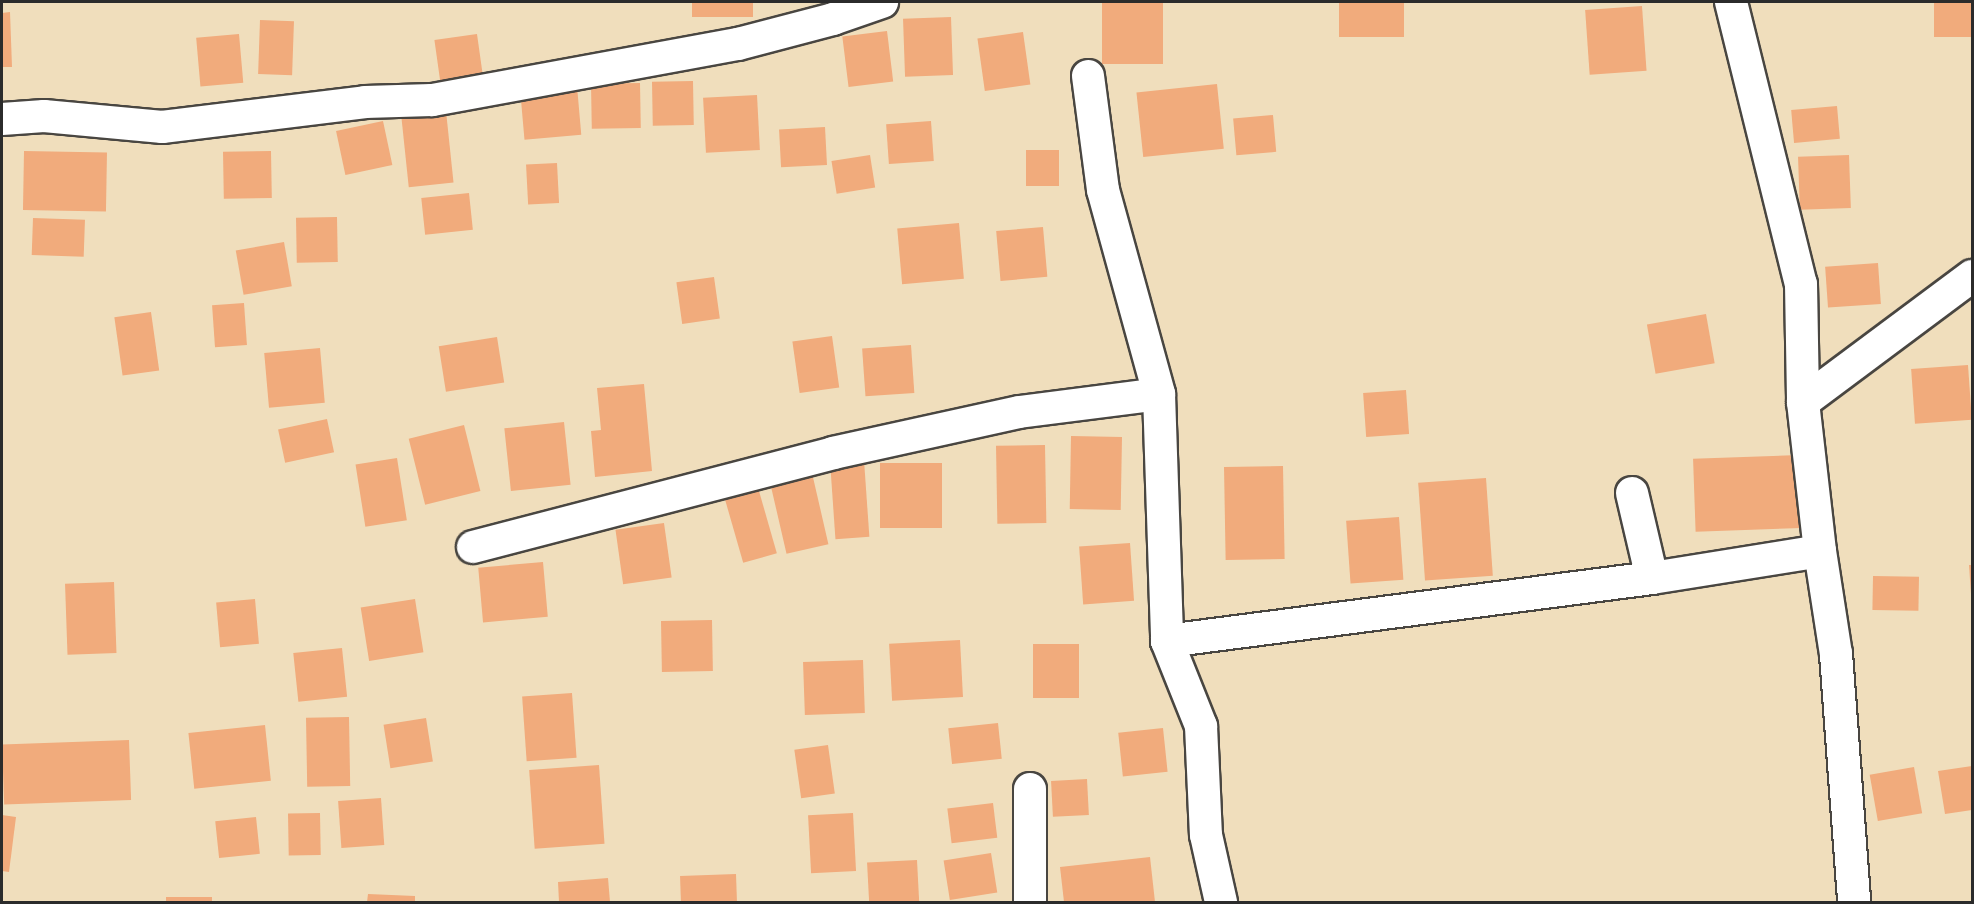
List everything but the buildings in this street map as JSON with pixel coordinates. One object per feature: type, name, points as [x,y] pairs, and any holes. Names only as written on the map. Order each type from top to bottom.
[{"type":"street","points":[[2,118],[44,116],[162,127],[365,102],[432,100],[738,44],[833,19],[882,2]]},
{"type":"street","points":[[1731,2],[1801,284],[1803,402],[1820,551],[1836,654],[1854,903]]},
{"type":"street","points":[[1088,76],[1103,190],[1159,394],[1167,640],[1201,726],[1206,835],[1221,903]]},
{"type":"street","points":[[1803,402],[1972,276]]},
{"type":"street","points":[[473,547],[833,453],[1019,412],[1159,394]]},
{"type":"street","points":[[1632,493],[1652,578]]},
{"type":"street","points":[[1167,640],[1652,578],[1820,551]]},
{"type":"street","points":[[1030,789],[1030,903]]}]
